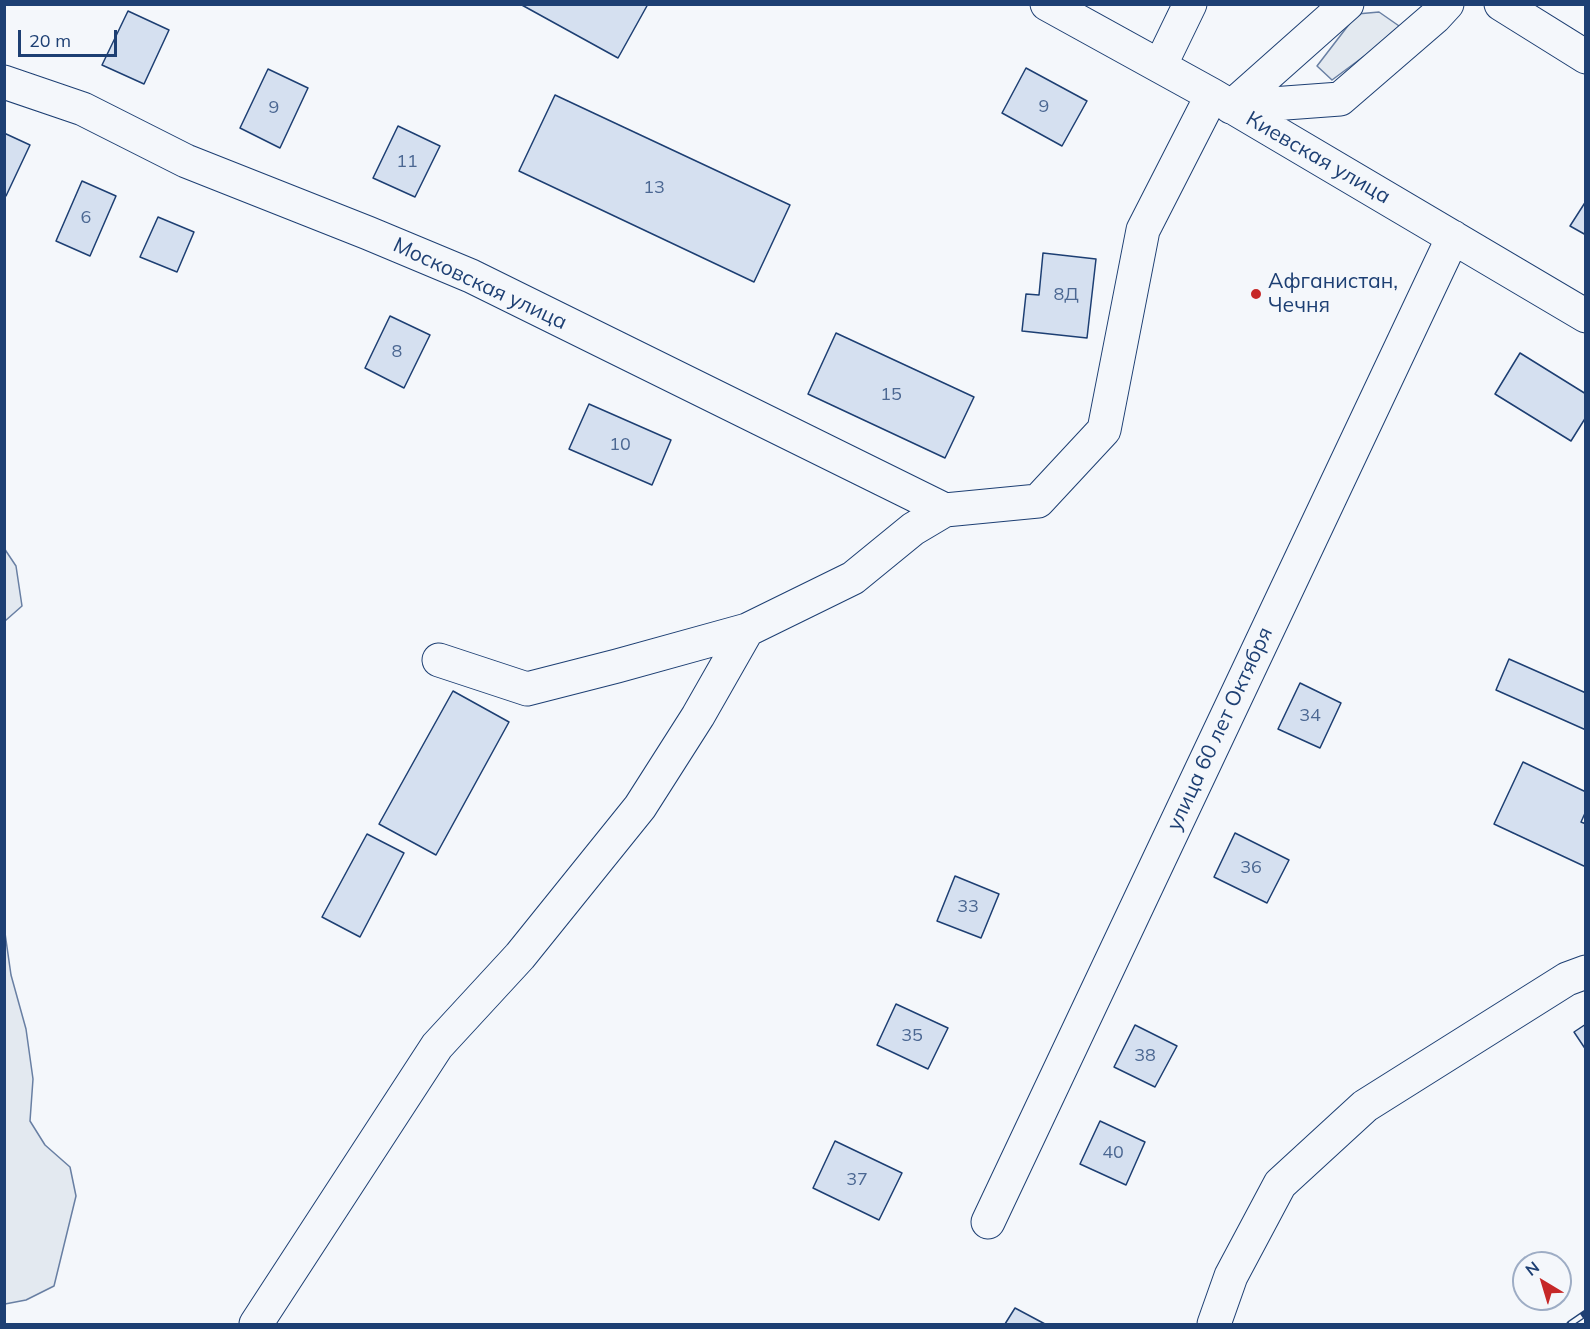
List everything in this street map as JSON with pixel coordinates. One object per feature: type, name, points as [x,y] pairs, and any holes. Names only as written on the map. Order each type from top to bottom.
[{"type":"street","name":"Киевская улица","points":[[1047,4],[1222,101],[1586,316]]},
{"type":"street","points":[[1160,66],[1190,4]]},
{"type":"street","points":[[439,660],[527,688],[617,666],[747,630],[853,578],[914,529],[945,510],[1038,501],[1104,430],[1143,230],[1222,101],[1347,4]]},
{"type":"street","points":[[1222,101],[1340,99],[1447,4]]},
{"type":"street","points":[[1501,4],[1586,57]]},
{"type":"street","name":"Московская улица","points":[[4,82],[83,109],[186,161],[471,276],[945,510]]},
{"type":"street","name":"улица 60 лет Октября","points":[[988,1222],[1453,237]]},
{"type":"street","points":[[256,1324],[437,1046],[520,956],[640,807],[698,716],[747,630]]},
{"type":"street","points":[[1214,1324],[1231,1276],[1280,1184],[1365,1106],[1567,979],[1586,972]]},
{"type":"shaded area","points":[[1379,12],[1402,28],[1332,80],[1317,66],[1357,14]]},
{"type":"shaded area","points":[[4,548],[16,566],[22,606],[5,621]]},
{"type":"shaded area","points":[[4,926],[11,975],[26,1029],[33,1079],[30,1121],[45,1145],[70,1167],[76,1196],[54,1286],[26,1300],[5,1304]]},
{"type":"building","points":[[520,4],[648,4],[618,58]]},
{"type":"building","points":[[128,11],[169,30],[144,84],[102,65]]},
{"type":"building","points":[[1026,68],[1087,101],[1062,146],[1002,113]]},
{"type":"building","points":[[268,69],[308,88],[280,148],[240,128]]},
{"type":"building","points":[[555,95],[790,205],[754,282],[519,171]]},
{"type":"building","points":[[398,126],[440,146],[415,197],[373,178]]},
{"type":"building","points":[[4,133],[30,145],[6,196],[4,195]]},
{"type":"building","points":[[82,181],[116,196],[90,256],[56,241]]},
{"type":"building","points":[[1586,201],[1586,235],[1570,226]]},
{"type":"building","points":[[158,217],[194,232],[177,272],[140,257]]},
{"type":"building","points":[[1043,253],[1096,259],[1087,338],[1022,331],[1026,294],[1039,295]]},
{"type":"building","points":[[390,316],[430,335],[404,388],[365,368]]},
{"type":"building","points":[[836,333],[974,397],[945,458],[808,394]]},
{"type":"building","points":[[1520,353],[1586,394],[1586,417],[1571,441],[1495,394]]},
{"type":"building","points":[[589,404],[671,440],[652,485],[569,449]]},
{"type":"building","points":[[1509,659],[1586,693],[1586,730],[1496,690]]},
{"type":"building","points":[[1300,683],[1341,703],[1320,748],[1278,729]]},
{"type":"building","points":[[453,691],[509,722],[436,855],[379,824]]},
{"type":"building","points":[[1523,762],[1586,792],[1586,811],[1581,822],[1586,824],[1586,867],[1494,824]]},
{"type":"building","points":[[1235,833],[1289,860],[1267,903],[1214,877]]},
{"type":"building","points":[[367,834],[404,853],[360,937],[322,917]]},
{"type":"building","points":[[955,876],[999,894],[981,938],[937,921]]},
{"type":"building","points":[[896,1004],[948,1028],[928,1069],[877,1045]]},
{"type":"building","points":[[1586,1024],[1586,1050],[1574,1032]]},
{"type":"building","points":[[1135,1025],[1177,1046],[1155,1087],[1114,1067]]},
{"type":"building","points":[[1100,1121],[1145,1142],[1126,1185],[1080,1164]]},
{"type":"building","points":[[835,1141],[902,1173],[879,1220],[813,1188]]},
{"type":"building","points":[[1015,1308],[1045,1324],[1005,1324]]},
{"type":"railway","points":[[1570,1324],[1586,1313]]},
{"type":"place","name":"Афганистан, Чечня","points":[[1256,294]]}]
